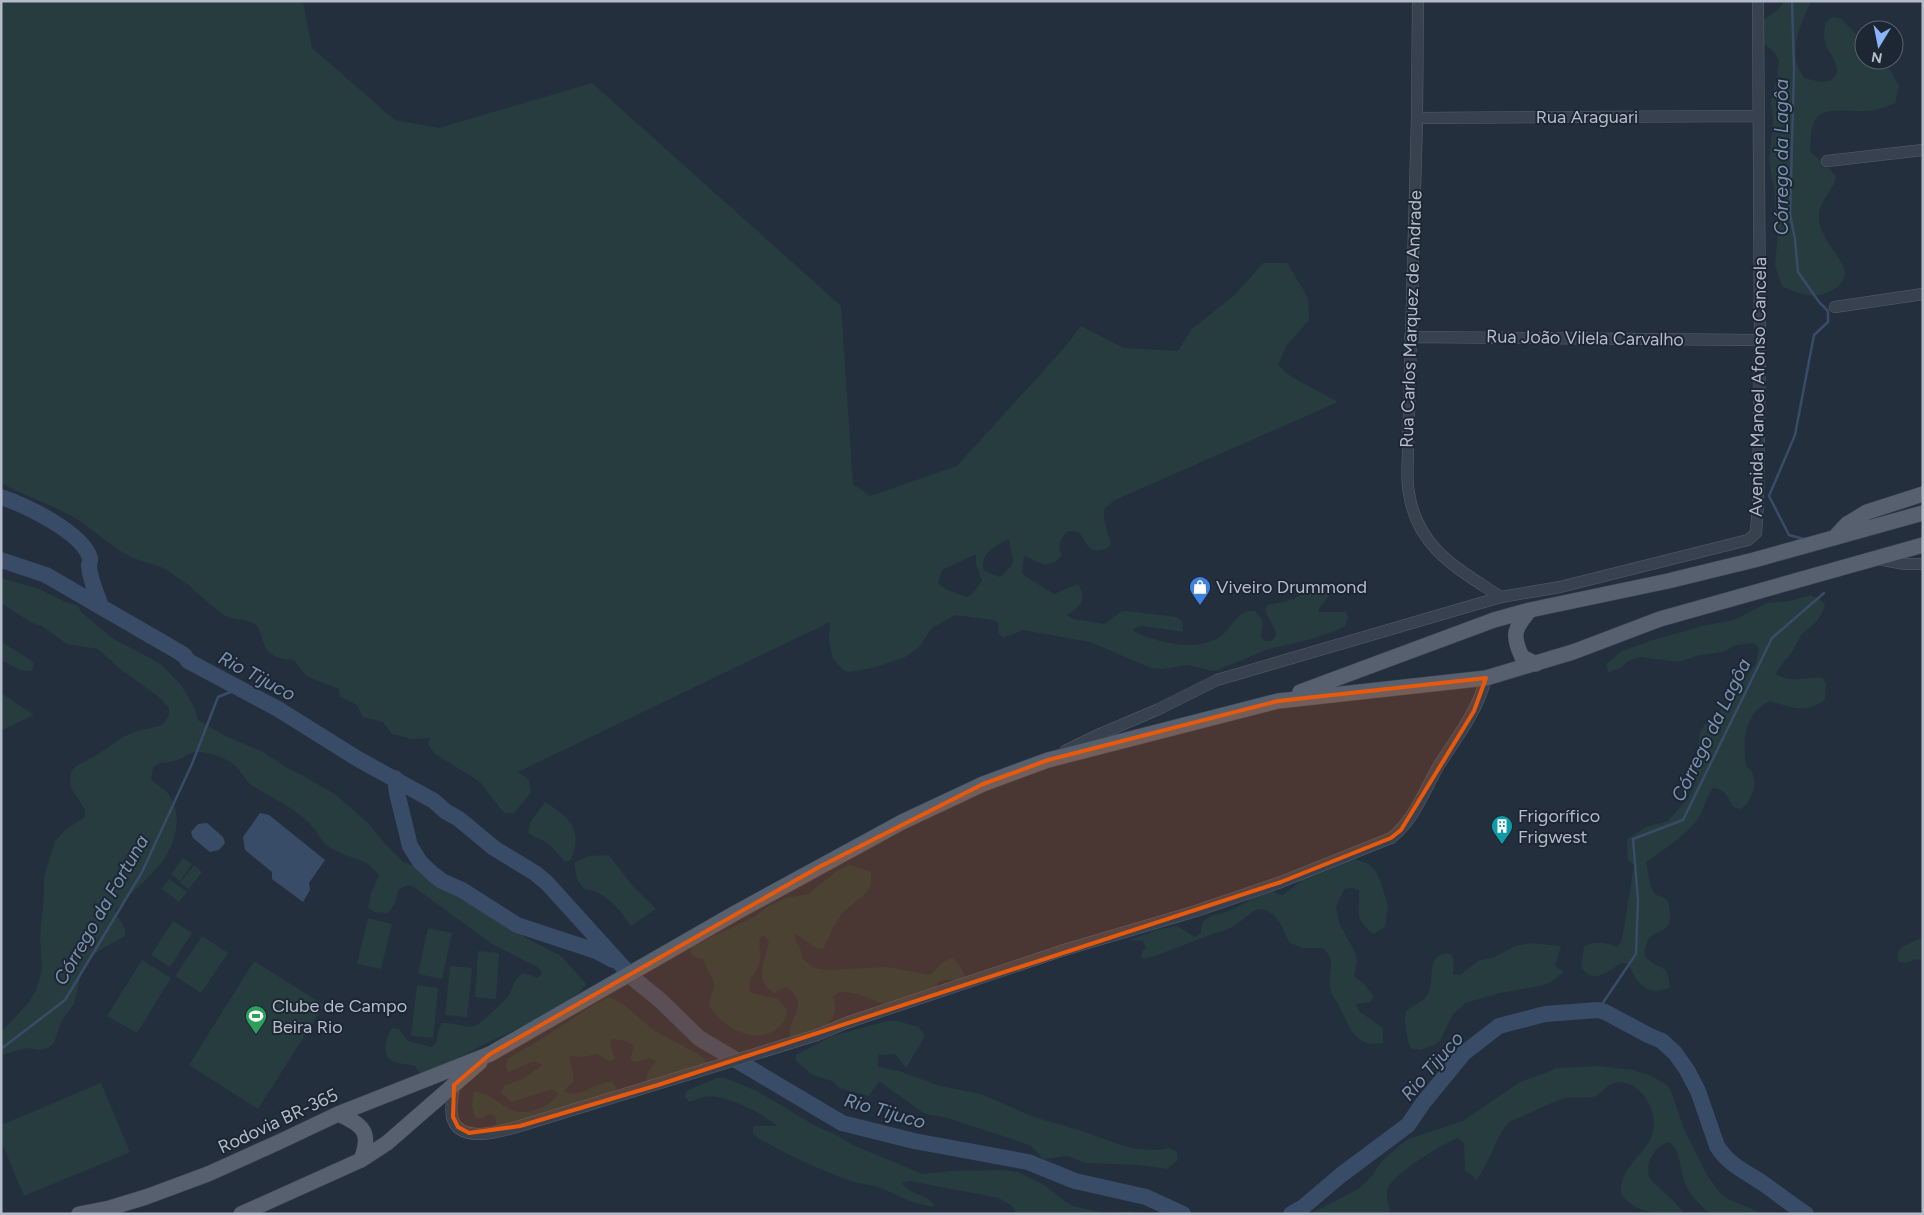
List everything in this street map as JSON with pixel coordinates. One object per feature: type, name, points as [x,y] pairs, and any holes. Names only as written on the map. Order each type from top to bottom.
[{"type":"main road","points":[[1834,538],[1847,524],[1867,512],[1923,494]]},
{"type":"main road","points":[[1278,700],[1494,620],[1530,610],[1668,581],[1923,513]]},
{"type":"main road","points":[[1278,700],[1486,678],[1573,652],[1660,619],[1923,545]]},
{"type":"main road","points":[[1530,610],[1518,625],[1515,640],[1522,657],[1536,664]]},
{"type":"main road","name":"Rodovia BR-365","points":[[79,1214],[110,1208],[146,1197],[208,1174],[338,1114],[490,1054],[737,912],[902,822],[983,784],[1048,760],[1278,700]]},
{"type":"main road","name":"Rodovia BR-365","points":[[241,1214],[361,1160],[388,1143],[490,1054]]},
{"type":"main road","points":[[338,1114],[357,1124],[366,1134],[366,1146],[361,1160]]},
{"type":"street","name":"Rua Carlos Marquez de Andrade","points":[[1418,1],[1408,492],[1424,533],[1436,551],[1463,573],[1501,597]]},
{"type":"street","name":"Avenida Manoel Afonso Cancela","points":[[1501,597],[1560,587],[1739,543],[1748,540],[1756,533],[1760,340],[1758,1]]},
{"type":"street","name":"Rua Araguari","points":[[1417,118],[1758,116]]},
{"type":"street","points":[[1827,161],[1923,150]]},
{"type":"street","points":[[1835,307],[1923,294]]},
{"type":"street","name":"Rua João Vilela Carvalho","points":[[1410,336],[1760,340]]},
{"type":"street","points":[[1877,558],[1905,564],[1923,564]]},
{"type":"street","points":[[1048,760],[1218,680],[1501,597]]},
{"type":"street","points":[[454,1085],[452,1110],[458,1127],[469,1133],[485,1134],[520,1126],[817,1035],[846,1023],[1055,953],[1196,911],[1281,882],[1391,838],[1401,830],[1412,815],[1439,766],[1474,711],[1486,678]]},
{"type":"highlighted area","points":[[1486,678],[1474,711],[1401,830],[1391,838],[1281,882],[658,1085],[520,1126],[469,1133],[458,1127],[453,1117],[454,1085],[490,1054],[819,867],[983,784],[1048,760],[1278,701]]},
{"type":"green space","points":[[1,1],[303,1],[312,48],[395,120],[439,128],[592,83],[841,306],[853,484],[870,496],[957,466],[1065,347],[1081,326],[1124,348],[1178,351],[1192,329],[1236,294],[1263,263],[1287,263],[1308,298],[1309,320],[1286,346],[1278,365],[1290,376],[1338,402],[1115,500],[1104,511],[1104,520],[1111,543],[1108,548],[1096,550],[1089,548],[1079,532],[1068,531],[1060,542],[1059,548],[1062,555],[1055,562],[1045,565],[1024,556],[1022,572],[1025,576],[1054,594],[1078,584],[1083,598],[1076,609],[1067,615],[1073,619],[1105,624],[1120,612],[1126,611],[1177,617],[1182,621],[1183,632],[1143,626],[1133,630],[1152,639],[1176,644],[1195,645],[1213,640],[1221,636],[1238,617],[1248,611],[1255,611],[1263,621],[1261,637],[1265,641],[1270,641],[1275,638],[1276,633],[1265,610],[1267,605],[1292,599],[1310,588],[1318,586],[1327,589],[1328,596],[1318,612],[1346,612],[1348,617],[1345,627],[1315,638],[1266,650],[1213,671],[1188,665],[1163,669],[1151,668],[1090,642],[1023,630],[1003,638],[999,634],[998,623],[994,620],[955,615],[932,628],[919,647],[905,657],[872,668],[849,672],[844,671],[833,659],[829,642],[830,622],[518,772],[529,780],[531,793],[514,813],[504,813],[480,782],[434,753],[428,744],[430,738],[412,739],[392,734],[383,722],[363,717],[357,705],[340,697],[339,689],[306,676],[294,660],[281,658],[267,650],[260,632],[253,623],[224,615],[190,586],[165,569],[129,556],[70,515],[1,483]],"holes":[[[1009,539],[1013,560],[1011,567],[1000,577],[984,571],[984,560],[989,551]],[[976,554],[976,564],[982,581],[972,594],[967,597],[948,590],[938,583],[942,570]]]},
{"type":"green space","points":[[1784,1],[1811,1],[1799,30],[1795,49],[1796,59],[1804,78],[1821,82],[1832,80],[1837,73],[1834,60],[1824,40],[1826,22],[1832,17],[1840,18],[1854,32],[1854,70],[1890,70],[1899,86],[1895,103],[1870,111],[1826,112],[1817,117],[1813,125],[1810,151],[1836,176],[1819,212],[1821,230],[1844,269],[1844,278],[1839,286],[1820,295],[1798,293],[1782,286],[1775,265],[1778,234],[1774,189],[1769,161],[1773,121],[1771,103],[1779,61],[1775,53],[1760,40],[1758,24],[1776,12]]},
{"type":"green space","points":[[1,578],[39,589],[65,602],[78,606],[81,612],[112,638],[161,664],[181,685],[194,707],[198,720],[227,737],[263,752],[287,768],[336,795],[368,823],[402,861],[429,873],[482,905],[526,938],[561,956],[586,984],[570,1000],[543,1016],[425,1074],[419,1072],[415,1066],[392,1061],[387,1054],[386,1041],[392,1028],[399,1029],[408,1041],[431,1047],[436,1043],[442,1023],[466,1026],[477,1025],[507,998],[520,975],[524,973],[537,978],[542,974],[539,968],[492,944],[414,887],[407,885],[399,890],[388,913],[374,912],[368,908],[371,893],[379,876],[369,865],[328,846],[305,819],[284,804],[251,785],[230,762],[214,754],[196,752],[153,767],[151,780],[167,793],[175,807],[177,816],[176,829],[167,855],[160,865],[115,911],[124,926],[125,936],[100,950],[87,961],[81,974],[74,1004],[61,1022],[54,1043],[48,1048],[41,1050],[26,1048],[1,1055],[1,1033],[29,1002],[36,990],[42,970],[40,937],[44,877],[55,841],[66,829],[84,818],[85,810],[70,786],[71,772],[76,766],[97,755],[123,737],[137,731],[160,726],[169,715],[169,708],[159,697],[119,668],[98,649],[67,644],[42,626],[32,623],[1,603]]},
{"type":"green space","points":[[1811,595],[1821,600],[1825,605],[1824,609],[1817,620],[1801,636],[1776,674],[1787,679],[1823,678],[1826,684],[1825,699],[1812,707],[1805,708],[1791,707],[1770,701],[1757,710],[1746,730],[1745,738],[1746,764],[1751,771],[1754,781],[1753,792],[1748,802],[1741,809],[1733,807],[1723,792],[1713,788],[1692,826],[1673,843],[1646,862],[1653,891],[1667,900],[1670,914],[1669,925],[1650,937],[1644,955],[1648,960],[1664,969],[1669,979],[1670,987],[1656,991],[1649,990],[1639,983],[1629,964],[1621,963],[1601,975],[1590,975],[1581,967],[1584,947],[1592,943],[1605,943],[1618,947],[1622,940],[1634,865],[1628,860],[1627,839],[1646,827],[1668,821],[1689,797],[1695,784],[1695,767],[1700,732],[1705,724],[1724,707],[1737,691],[1756,663],[1759,648],[1754,643],[1736,645],[1723,652],[1700,655],[1679,662],[1640,657],[1626,662],[1621,668],[1608,672],[1606,664],[1622,651],[1653,640],[1702,626],[1734,620],[1767,603],[1789,601]]},
{"type":"green space","points":[[1,642],[34,662],[32,671],[20,670],[1,660]]},
{"type":"green space","points":[[1,693],[34,715],[2,730]]},
{"type":"green space","points":[[545,802],[567,819],[575,833],[576,841],[570,861],[564,861],[548,844],[528,832],[531,821]]},
{"type":"green space","points":[[609,855],[631,884],[656,909],[631,926],[606,897],[584,889],[577,879],[574,863],[589,856]]},
{"type":"green space","points":[[183,858],[192,864],[180,881],[171,874]]},
{"type":"green space","points":[[1355,859],[1369,864],[1375,870],[1381,883],[1388,906],[1385,927],[1373,934],[1360,919],[1359,890],[1352,888],[1344,889],[1336,907],[1339,923],[1356,954],[1357,961],[1354,976],[1365,985],[1374,997],[1370,1002],[1356,1004],[1359,1011],[1383,1028],[1383,1043],[1374,1044],[1360,1040],[1351,1029],[1331,990],[1329,981],[1331,962],[1323,948],[1303,948],[1290,943],[1279,922],[1271,913],[1264,909],[1257,910],[1228,929],[1142,959],[1142,952],[1146,947],[1143,941],[1129,940],[1160,929],[1177,926],[1195,937],[1201,933],[1202,924],[1209,917],[1230,911],[1272,888],[1275,893],[1283,895],[1309,875]]},
{"type":"green space","points":[[194,865],[202,872],[189,889],[180,883]]},
{"type":"green space","points":[[850,865],[871,872],[869,888],[843,912],[823,949],[816,948],[795,933],[795,939],[802,958],[813,968],[828,970],[887,967],[930,975],[945,961],[952,958],[957,962],[968,981],[949,980],[938,982],[936,989],[893,1004],[881,1003],[854,993],[839,992],[833,997],[834,1015],[830,1021],[816,1030],[790,1039],[791,1025],[798,1007],[797,1001],[794,994],[787,987],[774,993],[767,988],[764,982],[762,969],[769,941],[764,935],[759,939],[759,964],[749,983],[749,988],[751,993],[778,999],[787,1010],[785,1019],[779,1027],[770,1033],[761,1035],[741,1032],[722,1021],[709,1005],[715,985],[703,959],[695,957],[690,952],[693,946],[754,917],[767,907],[786,898],[808,894],[837,871]]},
{"type":"green space","points":[[169,879],[187,892],[179,902],[162,889]]},
{"type":"green space","points":[[368,918],[392,924],[381,969],[357,964]]},
{"type":"green space","points":[[173,921],[192,933],[170,967],[151,955]]},
{"type":"green space","points":[[428,928],[452,933],[442,979],[418,974]]},
{"type":"green space","points":[[202,936],[228,953],[201,993],[175,976]]},
{"type":"green space","points":[[1923,937],[1923,962],[1918,959],[1905,963],[1898,961],[1897,953],[1902,947]]},
{"type":"green space","points":[[1531,943],[1561,946],[1555,966],[1564,972],[1544,985],[1500,993],[1465,1003],[1453,1014],[1440,1041],[1420,1050],[1411,1048],[1406,1030],[1406,1011],[1426,997],[1431,984],[1432,969],[1437,957],[1442,954],[1451,954],[1454,960],[1453,974],[1460,975],[1478,961],[1492,958],[1515,946]]},
{"type":"green space","points":[[478,951],[499,953],[496,999],[475,997]]},
{"type":"green space","points":[[142,960],[171,978],[137,1033],[107,1016]]},
{"type":"green space","name":"Clube de Campo Beira Rio","points":[[254,961],[324,1005],[258,1109],[189,1065]]},
{"type":"green space","points":[[450,966],[472,968],[467,1017],[445,1015]]},
{"type":"green space","points":[[417,985],[438,988],[433,1038],[411,1036]]},
{"type":"green space","points":[[609,997],[623,1004],[653,1030],[700,1055],[705,1060],[708,1068],[649,1085],[646,1079],[648,1072],[656,1061],[649,1058],[636,1062],[630,1060],[634,1046],[627,1041],[612,1039],[610,1045],[615,1059],[609,1061],[597,1054],[583,1057],[569,1056],[573,1082],[564,1092],[571,1094],[583,1092],[600,1084],[612,1082],[616,1088],[614,1095],[493,1130],[496,1123],[495,1116],[489,1114],[483,1118],[475,1118],[472,1105],[474,1091],[519,1112],[543,1107],[551,1102],[558,1093],[552,1089],[512,1102],[501,1093],[504,1086],[525,1078],[542,1065],[535,1061],[508,1072],[506,1066],[507,1059]]},
{"type":"green space","points":[[887,1021],[897,1021],[919,1027],[925,1036],[906,1068],[895,1054],[878,1055],[878,1067],[899,1071],[940,1086],[981,1094],[1034,1117],[1135,1149],[1159,1150],[1169,1148],[1177,1152],[1178,1160],[1167,1169],[1139,1165],[1085,1163],[1068,1156],[1043,1159],[1031,1146],[944,1117],[925,1114],[879,1081],[869,1096],[839,1088],[832,1081],[813,1075],[796,1061],[796,1055],[832,1036]]},
{"type":"green space","points":[[1599,1066],[1633,1070],[1649,1075],[1664,1083],[1670,1089],[1685,1131],[1707,1175],[1721,1194],[1728,1199],[1764,1214],[1711,1214],[1707,1211],[1689,1192],[1683,1178],[1676,1150],[1669,1142],[1657,1148],[1653,1153],[1648,1166],[1648,1172],[1653,1183],[1673,1200],[1684,1214],[1649,1212],[1641,1210],[1627,1201],[1621,1194],[1625,1175],[1628,1168],[1648,1143],[1652,1135],[1654,1122],[1650,1106],[1641,1092],[1631,1085],[1620,1082],[1608,1086],[1593,1097],[1562,1099],[1510,1121],[1500,1135],[1476,1180],[1471,1174],[1465,1172],[1464,1143],[1458,1138],[1418,1161],[1390,1184],[1387,1194],[1390,1214],[1310,1214],[1360,1188],[1372,1176],[1381,1162],[1406,1140],[1463,1121],[1520,1082],[1556,1068]]},
{"type":"green space","points":[[717,1078],[725,1078],[757,1091],[814,1125],[853,1145],[922,1174],[952,1171],[1002,1170],[1018,1172],[1044,1185],[1073,1206],[1104,1213],[1129,1211],[1138,1214],[1016,1214],[1013,1207],[999,1198],[909,1181],[902,1183],[910,1191],[927,1198],[935,1206],[912,1202],[878,1187],[852,1181],[825,1171],[758,1138],[753,1133],[753,1126],[777,1126],[762,1115],[742,1105],[712,1097],[704,1097],[689,1102],[684,1096],[688,1090]]},
{"type":"green space","points":[[101,1083],[130,1152],[24,1196],[1,1141],[1,1125]]},
{"type":"water","points":[[260,813],[269,815],[325,860],[309,883],[310,890],[303,902],[272,879],[272,872],[245,850],[243,837]]},
{"type":"water","points":[[207,823],[223,837],[225,843],[219,850],[210,852],[193,838],[191,832],[198,824]]},
{"type":"waterway","name":"Córrego da Lagôa","points":[[1792,1],[1794,70],[1790,214],[1795,239],[1798,272],[1819,302],[1828,311],[1828,322],[1814,335],[1795,435],[1769,496],[1789,535],[1804,539]]},
{"type":"waterway","name":"Rio Tijuco","points":[[1,497],[24,506],[65,529],[85,548],[90,558],[91,576],[101,607]]},
{"type":"waterway","name":"Rio Tijuco","points":[[1,560],[46,575],[179,652],[188,661],[278,709],[358,759],[434,801],[494,848],[535,873],[547,883],[633,978],[661,1001],[699,1038],[842,1123],[914,1141],[1028,1162],[1075,1181],[1146,1197],[1183,1214]]},
{"type":"waterway","name":"Córrego da Lagôa","points":[[1598,1010],[1636,954],[1638,900],[1633,839],[1683,820],[1772,638],[1824,593]]},
{"type":"waterway","name":"Córrego da Fortuna","points":[[1,1049],[65,1000],[142,872],[192,764],[218,697],[238,689]]},
{"type":"waterway","name":"Rio Tijuco","points":[[395,778],[410,846],[420,862],[434,875],[442,881],[462,890],[517,925],[596,951],[613,960]]},
{"type":"waterway","name":"Rio Tijuco","points":[[1291,1214],[1302,1208],[1341,1175],[1408,1125],[1423,1103],[1464,1053],[1499,1026],[1545,1014],[1598,1010],[1662,1041],[1675,1053],[1698,1091],[1717,1146],[1721,1152],[1737,1167],[1806,1214]]},
{"type":"place","name":"Viveiro Drummond","points":[[1200,606]]},
{"type":"place","name":"Frigorífico Frigwest","points":[[1502,845]]},
{"type":"place","name":"Clube de Campo Beira Rio","points":[[256,1035]]}]
